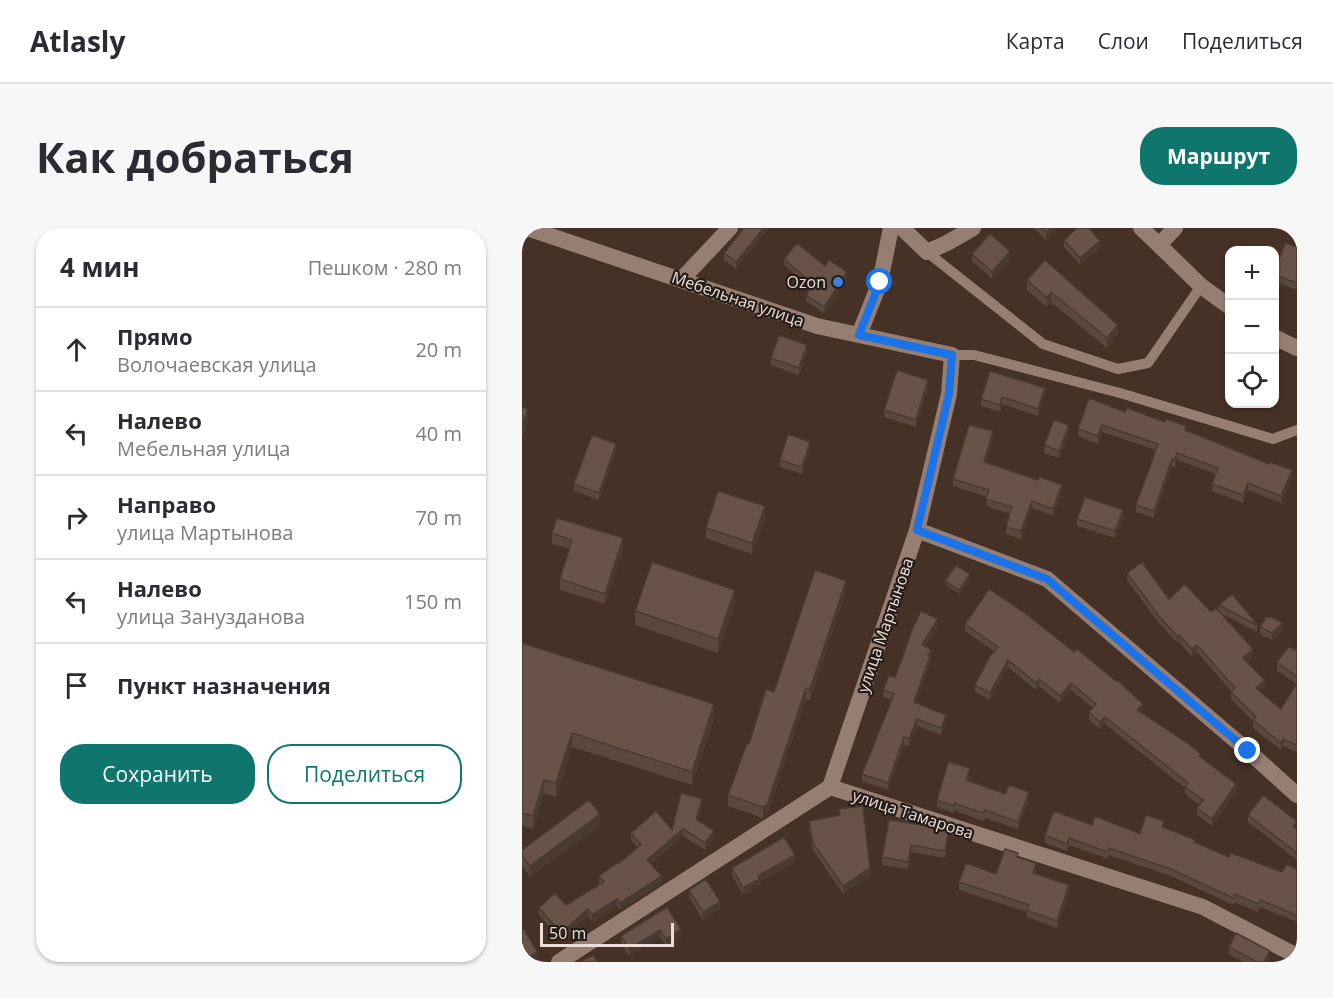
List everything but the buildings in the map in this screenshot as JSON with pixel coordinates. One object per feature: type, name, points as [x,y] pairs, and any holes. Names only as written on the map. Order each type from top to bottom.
[{"type":"street","name":"Мебельная улица","points":[[527,228],[818,327],[952,355]]},
{"type":"street","points":[[681,280],[730,228]]},
{"type":"street","points":[[859,335],[880,282],[891,228]]},
{"type":"street","points":[[902,228],[927,252],[973,228]]},
{"type":"street","points":[[1141,228],[1201,286],[1225,303]]},
{"type":"street","points":[[1159,245],[1175,228]]},
{"type":"street","points":[[1279,339],[1297,348]]},
{"type":"street","name":"улица Мартынова","points":[[830,787],[917,530],[949,394],[952,355]]},
{"type":"street","points":[[917,530],[1047,579],[1297,795]]},
{"type":"street","name":"улица Тамарова","points":[[559,962],[830,787],[1203,907],[1297,956]]},
{"type":"lane","points":[[927,252],[1043,344],[1118,369],[1148,363],[1201,286]]},
{"type":"lane","points":[[952,355],[974,355],[1075,381],[1273,439],[1297,430]]},
{"type":"place","name":"Ozon","points":[[838,282]]},
{"type":"route","points":[[880,282],[859,335],[952,355],[949,394],[917,530],[1047,579],[1248,751]]}]
